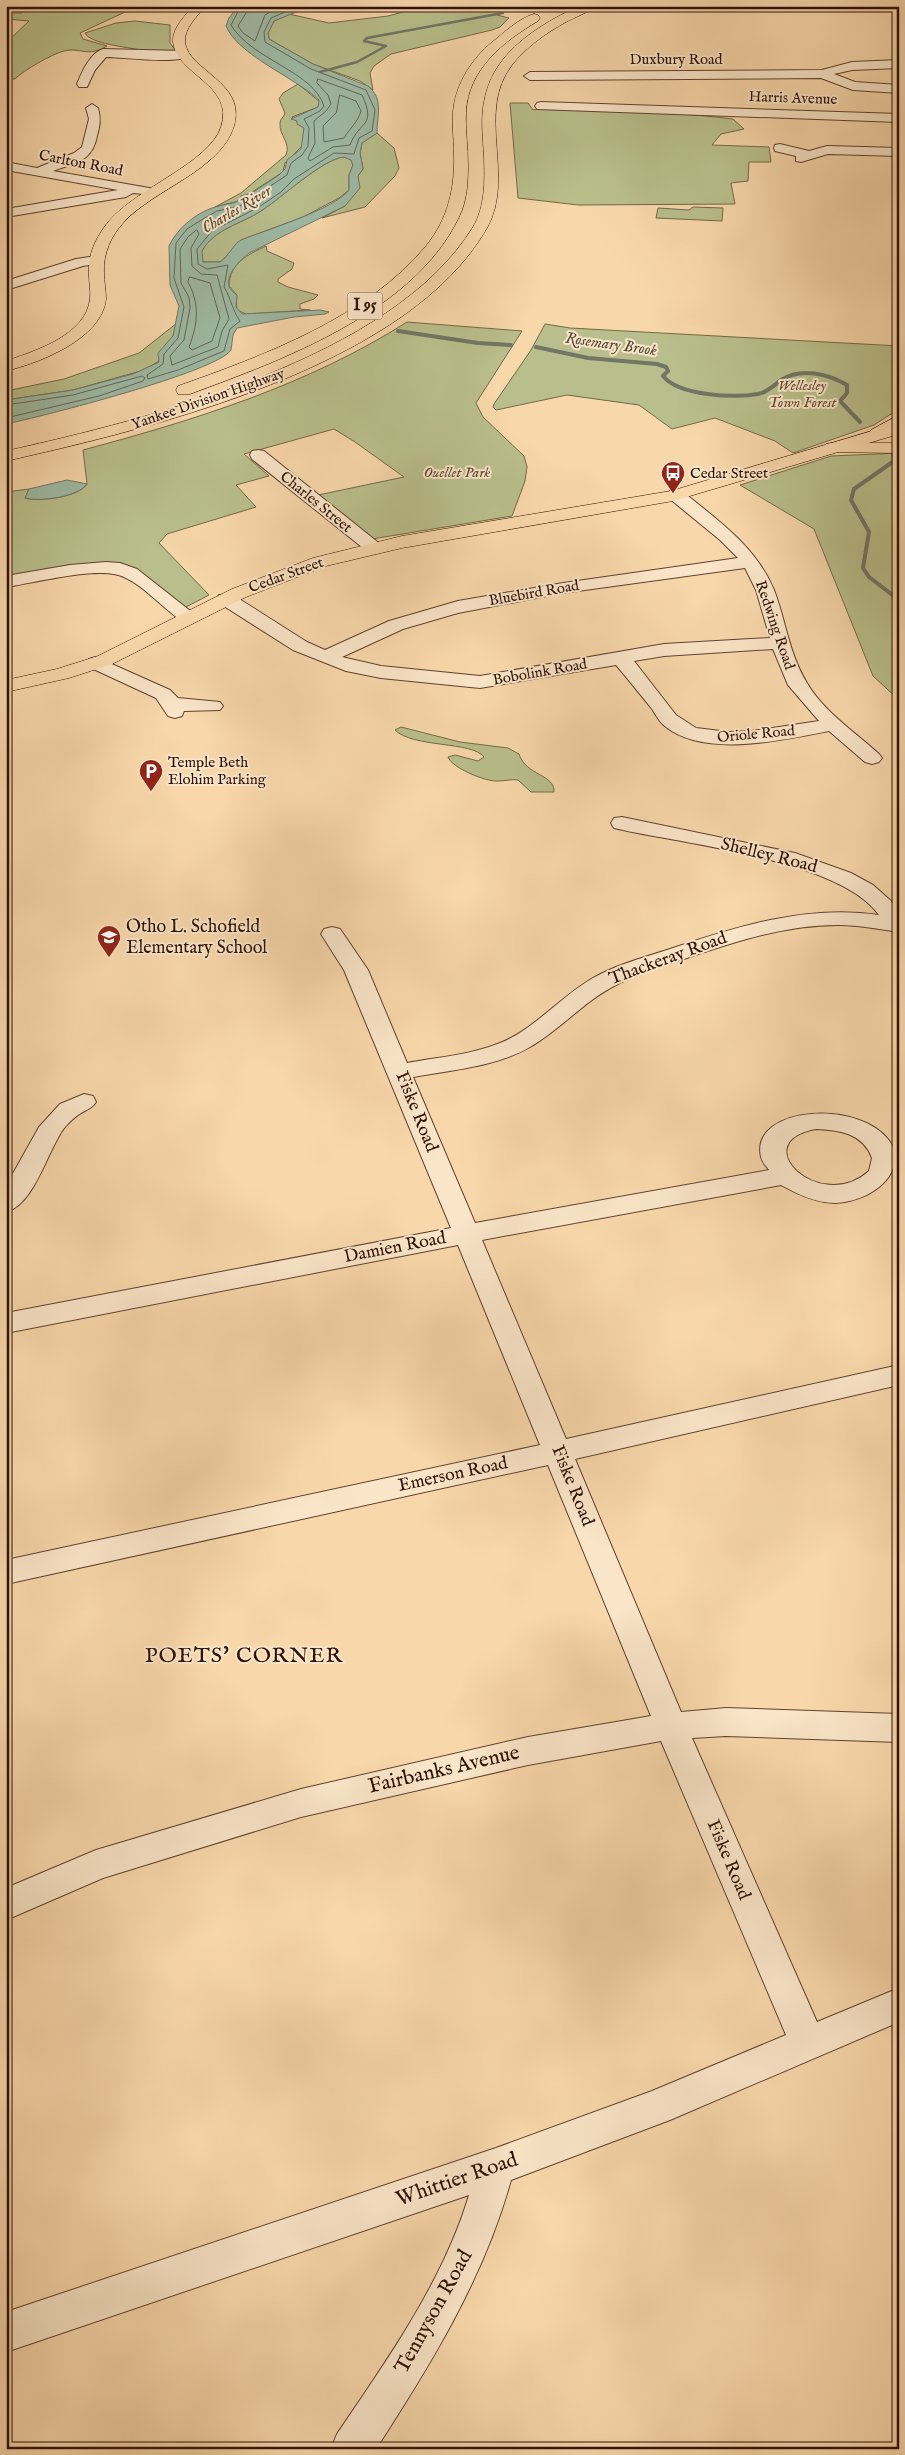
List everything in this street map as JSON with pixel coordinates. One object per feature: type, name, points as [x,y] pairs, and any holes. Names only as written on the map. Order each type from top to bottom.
[{"type":"main road","points":[[6,366],[56,346],[74,335],[89,320],[98,301],[96,260],[100,246],[134,197],[149,192],[206,156],[220,140],[228,125],[228,106],[222,94],[209,77],[184,55],[179,46],[180,31],[199,6]]},
{"type":"main road","name":"Yankee Division Highway","points":[[174,394],[246,367],[315,335],[375,299],[419,263],[441,236],[457,204],[461,179],[460,105],[471,74],[486,55],[506,37],[561,12],[589,6]]},
{"type":"main road","points":[[561,12],[602,6]]},
{"type":"main road","name":"Yankee Division Highway","points":[[6,456],[128,426],[248,388],[336,349],[413,301],[463,253],[477,232],[486,212],[492,180],[490,104],[493,89],[500,74],[523,46],[561,12]]},
{"type":"main road","points":[[877,434],[899,420]]},
{"type":"main road","name":"Cedar Street","points":[[6,686],[53,677],[96,663],[226,599],[288,572],[374,548],[676,495],[899,428]]},
{"type":"main road","points":[[832,448],[899,448]]},
{"type":"street","points":[[83,84],[89,69],[103,53],[184,55]]},
{"type":"street","points":[[822,74],[852,66],[899,64]]},
{"type":"street","points":[[822,74],[858,87],[899,89]]},
{"type":"street","name":"Duxbury Road","points":[[530,76],[822,74]]},
{"type":"street","name":"Harris Avenue","points":[[541,106],[899,118]]},
{"type":"street","name":"Harris Avenue","points":[[670,106],[686,111]]},
{"type":"street","points":[[40,171],[79,156],[88,149],[95,119],[92,108]]},
{"type":"street","points":[[780,148],[804,157],[831,150],[899,152]]},
{"type":"street","name":"Carlton Road","points":[[6,166],[40,171],[134,197]]},
{"type":"street","points":[[9,180],[22,169]]},
{"type":"street","points":[[9,212],[113,196],[134,197]]},
{"type":"street","points":[[6,286],[76,264],[96,260]]},
{"type":"street","name":"Charles Street","points":[[258,455],[374,548]]},
{"type":"street","name":"Redwing Road","points":[[676,495],[730,539],[750,562],[761,581],[791,671],[799,686],[835,724],[872,758]]},
{"type":"street","name":"Bluebird Road","points":[[325,657],[396,625],[425,615],[458,607],[596,582],[750,562]]},
{"type":"street","points":[[6,582],[93,568],[120,568],[132,574],[189,617]]},
{"type":"street","name":"Bobolink Road","points":[[226,599],[300,646],[325,657],[381,672],[480,682],[508,679],[664,650],[781,643]]},
{"type":"street","name":"Oriole Road","points":[[621,658],[673,723],[691,733],[713,738],[736,737],[789,732],[835,724]]},
{"type":"street","points":[[96,663],[158,692],[174,708],[213,706]]},
{"type":"street","name":"Shelley Road","points":[[622,823],[778,856],[822,868],[867,893],[885,908],[898,925]]},
{"type":"street","name":"Thackeray Road","points":[[399,1072],[485,1055],[509,1048],[529,1037],[583,995],[606,980],[747,930],[782,922],[819,918],[854,918],[898,925]]},
{"type":"street","name":"Fiske Road","points":[[332,934],[356,970],[558,1452],[670,1726],[808,2042]]},
{"type":"street","points":[[6,1203],[28,1176],[53,1123],[67,1110],[84,1102]]},
{"type":"street","name":"Damien Road","points":[[6,1324],[466,1234],[785,1176]]},
{"type":"street","name":"Emerson Road","points":[[6,1572],[558,1452],[899,1375]]},
{"type":"street","name":"Fairbanks Avenue","points":[[6,1904],[96,1865],[301,1803],[528,1752],[670,1726],[726,1722],[899,1728]]},
{"type":"street","name":"Whittier Road","points":[[6,2332],[496,2167],[657,2107],[899,2005]]},
{"type":"street","name":"Tennyson Road","points":[[352,2449],[412,2355],[450,2288],[478,2228],[496,2167]]},
{"type":"green space","points":[[23,6],[138,6],[80,33],[83,39],[107,46],[89,52],[64,51],[38,63],[15,79],[6,78],[6,43],[29,21],[6,19],[6,13],[22,13]]},
{"type":"green space","points":[[426,6],[514,6],[497,15],[509,18],[500,27],[391,54],[374,66],[370,73],[373,90],[360,81],[313,64],[269,39],[268,33],[274,21],[289,14],[329,23],[388,16]]},
{"type":"green space","points":[[135,21],[170,25],[170,43],[176,51],[150,58],[117,58],[114,57],[140,50],[94,40],[85,33],[116,23]]},
{"type":"green space","points":[[298,84],[320,102],[318,107],[292,117],[304,128],[303,145],[285,163],[283,172],[238,201],[215,207],[241,193],[286,155],[287,146],[280,128],[281,120],[285,113],[279,99],[283,93]]},
{"type":"green space","points":[[510,103],[528,103],[533,110],[551,108],[650,111],[733,119],[744,129],[721,134],[712,145],[769,147],[771,162],[749,162],[748,181],[731,183],[735,204],[578,205],[518,198]]},
{"type":"green space","points":[[377,133],[394,148],[399,168],[395,176],[365,207],[322,218],[345,206],[363,169],[360,153],[362,143]]},
{"type":"green space","points":[[344,157],[351,160],[353,165],[349,175],[349,190],[339,198],[303,217],[241,240],[221,262],[203,262],[201,251],[213,237],[261,211],[325,164]]},
{"type":"green space","points":[[693,207],[723,208],[722,221],[656,218],[658,208],[689,210]]},
{"type":"green space","points":[[266,246],[267,251],[294,263],[292,269],[278,279],[278,282],[288,287],[318,295],[314,299],[300,304],[300,309],[310,310],[246,314],[237,310],[236,294],[229,286],[232,271],[241,260]]},
{"type":"green space","name":"Ouellet Park","points":[[407,322],[522,331],[476,403],[483,417],[524,456],[527,467],[525,481],[512,516],[372,539],[318,495],[404,477],[334,429],[244,454],[269,476],[236,485],[256,507],[167,534],[159,543],[209,595],[182,609],[132,568],[6,578],[6,492],[29,489],[25,498],[49,499],[76,492],[87,484],[83,450],[209,413],[291,382],[369,344]]},
{"type":"green space","points":[[177,323],[173,336],[159,361],[144,370],[73,390],[6,400],[6,391],[64,379],[139,353]]},
{"type":"green space","name":"Wellesley Town Forest","points":[[545,324],[570,328],[899,346],[899,409],[874,425],[793,453],[775,441],[715,418],[672,429],[639,405],[567,395],[496,410],[493,407],[494,404],[531,350]]},
{"type":"green space","name":"Wellesley Town Forest","points":[[899,453],[899,700],[873,676],[814,529],[740,485],[831,456]]},
{"type":"green space","points":[[401,727],[460,742],[508,748],[519,754],[528,767],[550,782],[554,792],[531,792],[518,780],[493,781],[470,774],[456,766],[448,757],[455,755],[478,761],[484,757],[477,752],[455,746],[415,740],[395,730]]},
{"type":"water","name":"Charles River","points":[[238,6],[311,6],[274,21],[268,33],[269,39],[313,64],[368,86],[376,96],[378,102],[377,133],[362,143],[360,153],[363,169],[358,176],[360,188],[345,206],[249,253],[238,263],[229,281],[231,290],[237,295],[236,307],[242,314],[320,310],[329,312],[237,328],[233,335],[231,350],[219,359],[195,370],[126,393],[6,424],[6,400],[73,390],[133,374],[159,362],[158,353],[173,336],[179,306],[170,285],[169,246],[173,239],[183,226],[196,216],[211,208],[238,201],[241,196],[252,193],[279,175],[285,169],[287,160],[301,149],[304,128],[297,124],[297,121],[291,119],[318,107],[319,100],[242,47],[232,37],[226,26],[229,18]],"holes":[[[344,157],[351,160],[353,165],[349,175],[349,190],[341,197],[315,212],[241,240],[220,262],[203,262],[202,251],[213,237],[261,211],[325,164]]]},
{"type":"water","points":[[67,480],[87,484],[76,492],[67,495],[49,499],[25,498],[29,489]]},
{"type":"waterway","points":[[320,72],[357,62],[386,46],[364,41],[367,38],[503,13]]},
{"type":"waterway","name":"Rosemary Brook","points":[[398,331],[478,343],[511,345]]},
{"type":"waterway","name":"Rosemary Brook","points":[[536,347],[588,358],[657,364],[666,367],[668,371],[663,376],[671,383],[694,392],[708,394],[735,396],[758,394],[768,390],[789,376],[806,373],[823,375],[847,385],[847,393],[840,401],[860,422]]},
{"type":"waterway","name":"Rosemary Brook","points":[[893,453],[894,461],[854,489],[851,500],[869,532],[863,568],[869,577],[899,600]]},
{"type":"place","name":"Cedar Street","points":[[673,494]]},
{"type":"place","name":"Temple Beth Elohim Parking","points":[[151,792]]},
{"type":"place","name":"Otho L. Schofield Elementary School","points":[[109,958]]},
{"type":"district","name":"POETS' CORNER","points":[[244,1656]]}]
